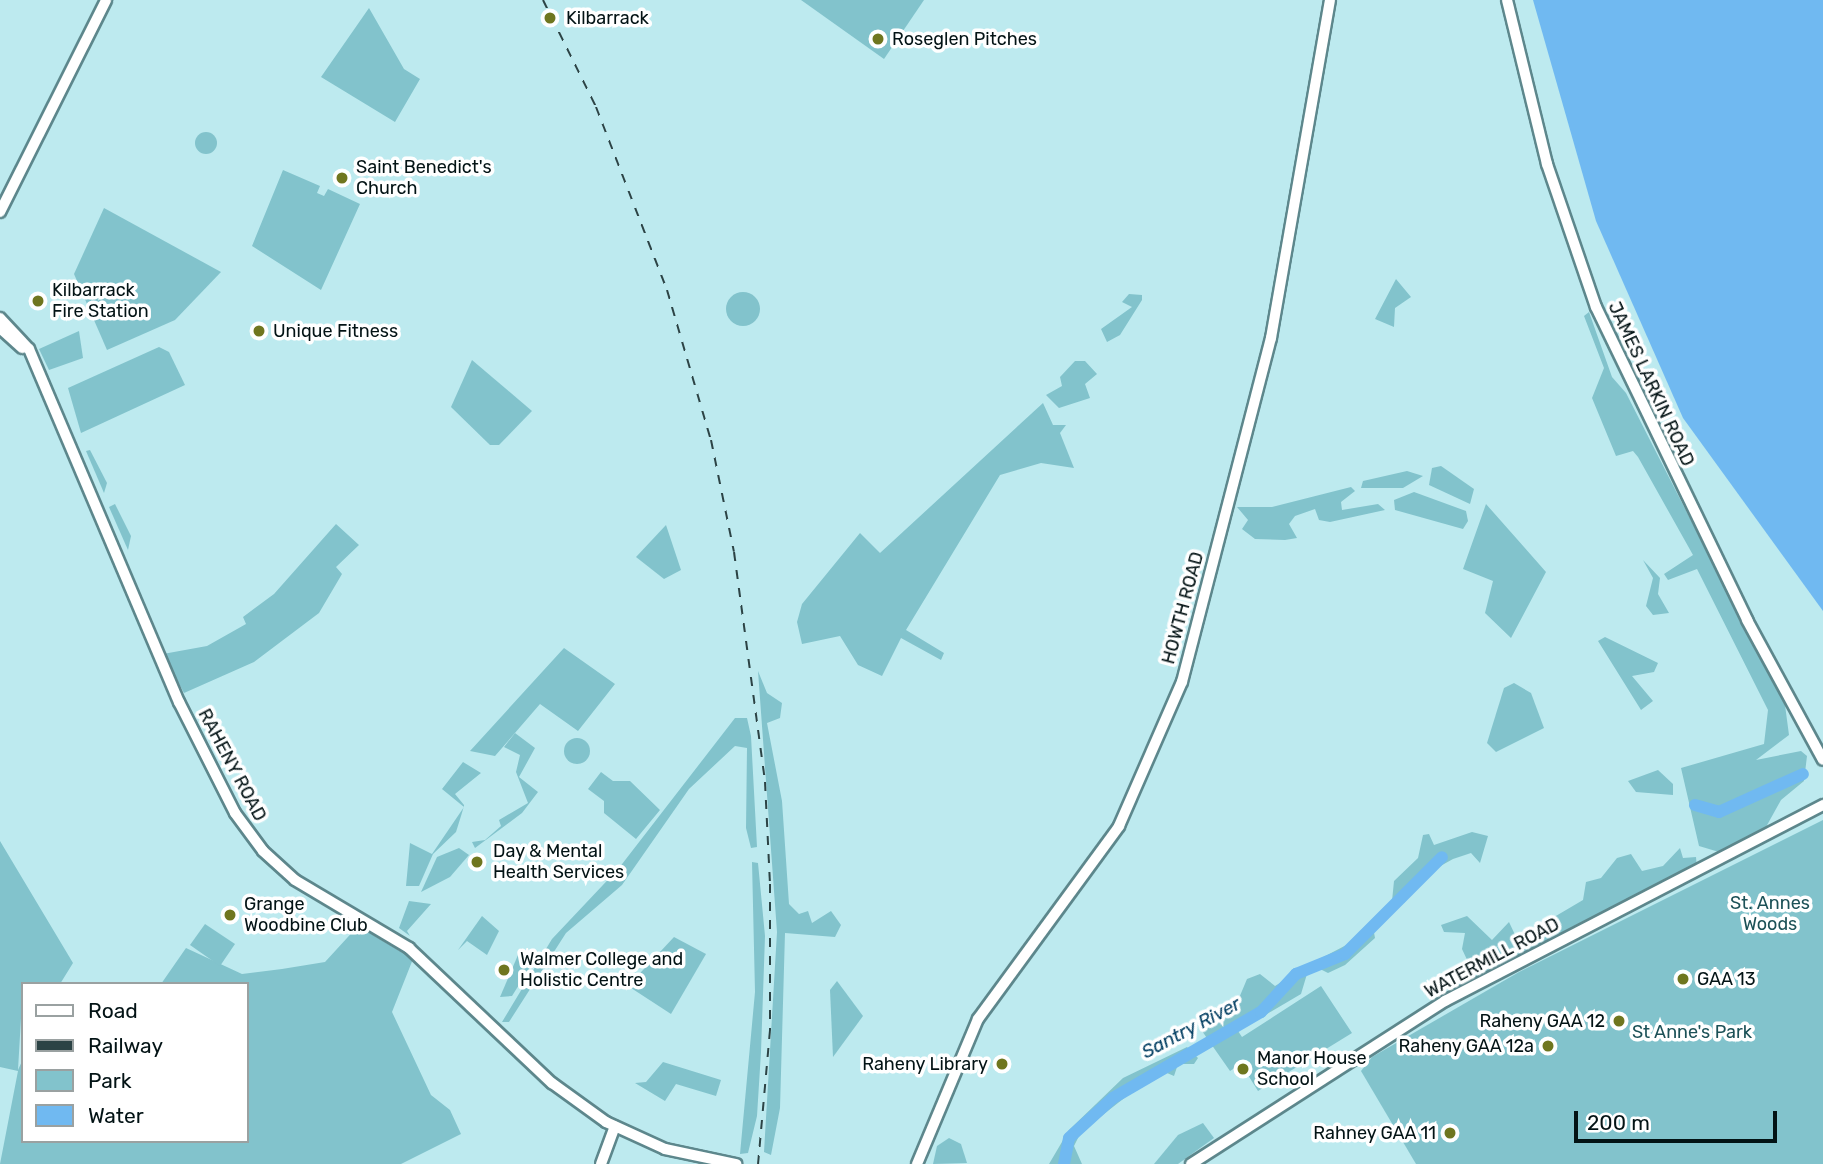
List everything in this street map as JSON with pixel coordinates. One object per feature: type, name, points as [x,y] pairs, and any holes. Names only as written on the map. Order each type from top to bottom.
[{"type":"main road","points":[[0,212],[106,0]]},
{"type":"main road","name":"HOWTH ROAD","points":[[917,1164],[967,1038],[1119,826],[1182,682],[1274,326],[1330,0]]},
{"type":"main road","name":"JAMES LARKIN ROAD","points":[[1507,0],[1547,164],[1596,307],[1747,621],[1823,760]]},
{"type":"main road","name":"RAHENY ROAD","points":[[0,318],[32,357],[179,702],[250,836],[296,880],[409,948],[552,1083],[615,1126],[673,1151],[736,1164]]},
{"type":"main road","name":"RAHENY ROAD","points":[[0,328],[32,357]]},
{"type":"main road","name":"WATERMILL ROAD","points":[[1191,1164],[1445,1001],[1823,805]]},
{"type":"main road","points":[[601,1164],[615,1126]]},
{"type":"green space","name":"Roseglen Pitches","points":[[801,0],[924,0],[884,59]]},
{"type":"green space","points":[[369,8],[404,69],[420,79],[395,122],[321,77]]},
{"type":"green space","points":[[206,132],[214,135],[217,143],[214,151],[206,154],[198,151],[195,143],[198,135]]},
{"type":"green space","points":[[283,170],[320,186],[317,193],[324,196],[328,189],[360,204],[321,290],[252,246]]},
{"type":"green space","points":[[104,208],[221,272],[175,320],[107,350],[74,274]]},
{"type":"green space","points":[[1396,279],[1411,297],[1395,308],[1394,327],[1375,319]]},
{"type":"green space","points":[[743,292],[755,297],[760,309],[755,321],[743,326],[731,321],[726,309],[731,297]]},
{"type":"green space","points":[[1129,294],[1142,295],[1142,300],[1120,335],[1107,342],[1101,329],[1132,307],[1122,302]]},
{"type":"green space","points":[[1589,312],[1612,377],[1626,393],[1785,705],[1789,735],[1756,760],[1801,751],[1807,756],[1804,781],[1781,800],[1766,827],[1719,852],[1699,846],[1681,768],[1764,744],[1768,710],[1697,569],[1668,580],[1664,574],[1693,555],[1638,457],[1633,451],[1616,456],[1592,398],[1604,368],[1584,316]]},
{"type":"green space","points":[[79,331],[83,358],[49,370],[39,349]]},
{"type":"green space","points":[[159,347],[169,352],[185,385],[81,433],[68,388]]},
{"type":"green space","points":[[472,360],[532,411],[499,445],[490,445],[451,407]]},
{"type":"green space","points":[[1075,361],[1085,361],[1097,374],[1085,384],[1090,398],[1059,408],[1046,395],[1062,386],[1060,377]]},
{"type":"green space","points":[[1043,403],[1053,425],[1066,425],[1060,433],[1074,468],[1041,463],[1000,475],[906,630],[944,653],[941,660],[901,638],[882,676],[858,665],[840,636],[802,644],[797,622],[802,604],[860,533],[880,553]]},
{"type":"green space","points":[[90,450],[107,483],[104,493],[86,451]]},
{"type":"green space","points":[[1441,466],[1474,489],[1470,504],[1429,485],[1432,468]]},
{"type":"green space","points":[[1407,471],[1423,476],[1403,488],[1361,488],[1363,481]]},
{"type":"green space","points":[[1351,487],[1355,491],[1341,502],[1342,510],[1378,504],[1385,510],[1330,522],[1319,520],[1315,509],[1295,516],[1289,524],[1297,538],[1285,540],[1255,539],[1242,529],[1248,520],[1237,507],[1272,507]]},
{"type":"green space","points":[[1414,492],[1466,511],[1468,521],[1463,529],[1395,510],[1394,500]]},
{"type":"green space","points":[[115,504],[131,536],[128,550],[109,507]]},
{"type":"green space","points":[[1486,504],[1546,572],[1511,638],[1485,613],[1493,581],[1463,569]]},
{"type":"green space","points":[[336,524],[359,545],[336,567],[342,574],[319,613],[254,662],[184,693],[163,654],[207,646],[246,624],[243,617],[274,594]]},
{"type":"green space","points":[[666,525],[681,570],[664,579],[636,557]]},
{"type":"green space","points":[[1643,560],[1660,578],[1658,594],[1669,613],[1653,615],[1646,606],[1653,578]]},
{"type":"green space","points":[[1605,637],[1658,663],[1654,672],[1632,676],[1653,701],[1641,710],[1598,641]]},
{"type":"green space","points":[[564,648],[615,684],[578,731],[540,704],[495,756],[470,751]]},
{"type":"green space","points":[[758,671],[767,693],[782,703],[780,718],[767,723],[782,801],[789,904],[799,914],[808,911],[812,923],[831,911],[841,925],[835,937],[785,933],[780,1108],[771,1155],[764,1152],[777,932]]},
{"type":"green space","points":[[1514,683],[1531,693],[1544,728],[1496,752],[1487,743],[1504,688]]},
{"type":"green space","points":[[735,718],[747,718],[751,736],[757,847],[751,848],[746,828],[747,748],[735,746],[689,789],[622,885],[566,933],[509,1022],[502,1022],[552,939],[619,868]]},
{"type":"green space","points":[[515,733],[535,748],[519,777],[538,792],[522,813],[475,848],[472,842],[485,840],[501,826],[499,820],[528,803],[516,772],[520,755],[504,747]]},
{"type":"green space","points":[[577,738],[586,742],[590,751],[586,760],[577,764],[568,760],[564,751],[568,742]]},
{"type":"green space","points":[[463,762],[481,773],[455,794],[464,807],[442,789]]},
{"type":"green space","points":[[1658,770],[1673,784],[1673,795],[1636,792],[1628,781]]},
{"type":"green space","points":[[601,772],[613,781],[630,781],[660,810],[636,839],[604,813],[604,801],[588,789]]},
{"type":"green space","points":[[463,808],[456,832],[433,854],[419,886],[406,886],[410,843],[432,854]]},
{"type":"green space","name":"St Anne's Park","points":[[1823,820],[1823,1164],[1416,1164],[1361,1071],[1372,1057],[1519,972]]},
{"type":"green space","points":[[1472,832],[1488,836],[1480,863],[1471,853],[1453,859],[1426,874],[1404,903],[1392,901],[1394,881],[1418,858],[1423,835],[1429,834],[1434,845]]},
{"type":"green space","points":[[0,841],[73,963],[61,982],[21,982],[18,1070],[21,1063],[21,1143],[248,1143],[248,982],[162,982],[186,948],[242,974],[282,969],[325,962],[358,926],[413,959],[392,1012],[431,1095],[450,1110],[461,1134],[401,1164],[0,1164],[18,1071],[0,1067]]},
{"type":"green space","points":[[459,848],[469,855],[450,877],[421,892],[437,857]]},
{"type":"green space","points":[[1680,848],[1683,858],[1696,857],[1697,869],[1516,961],[1458,988],[1447,986],[1446,979],[1469,964],[1462,949],[1465,933],[1444,932],[1441,925],[1467,916],[1492,940],[1509,922],[1517,939],[1583,900],[1586,882],[1601,878],[1617,858],[1631,854],[1642,871],[1663,866]]},
{"type":"green space","points":[[752,862],[758,863],[765,936],[761,1052],[757,1116],[748,1153],[740,1154],[755,992]]},
{"type":"green space","points":[[409,901],[431,904],[407,931],[410,936],[399,928]]},
{"type":"green space","points":[[482,916],[499,931],[487,955],[467,941],[458,950]]},
{"type":"green space","points":[[1372,922],[1375,938],[1345,965],[1328,973],[1310,964],[1354,941]]},
{"type":"green space","points":[[205,924],[235,944],[220,966],[190,945]]},
{"type":"green space","points":[[674,937],[706,954],[671,1014],[628,986]]},
{"type":"green space","points":[[521,948],[534,961],[512,996],[500,997]]},
{"type":"green space","points":[[1301,970],[1307,974],[1301,994],[1238,1031],[1242,1037],[1321,986],[1352,1033],[1258,1091],[1241,1064],[1230,1071],[1202,1031],[1234,1010],[1247,979],[1260,974],[1275,986]]},
{"type":"green space","points":[[837,981],[863,1016],[833,1057],[830,990]]},
{"type":"green space","points":[[1187,1047],[1198,1058],[1194,1064],[1178,1064],[1174,1076],[1160,1070],[1081,1132],[1074,1146],[1082,1164],[1049,1164],[1069,1130],[1123,1078]]},
{"type":"green space","points":[[663,1062],[721,1080],[716,1096],[676,1084],[665,1101],[635,1083],[646,1082]]},
{"type":"green space","points":[[1203,1123],[1214,1138],[1178,1164],[1154,1164],[1178,1135]]},
{"type":"green space","points":[[949,1138],[961,1144],[967,1163],[933,1164],[937,1146]]},
{"type":"water","points":[[1533,0],[1823,0],[1823,611],[1683,418],[1596,221]]},
{"type":"waterway","name":"Santry River","points":[[1695,805],[1719,812],[1803,774]]},
{"type":"waterway","name":"Santry River","points":[[1064,1164],[1069,1138],[1113,1098],[1261,1012],[1296,974],[1345,954],[1442,857]]},
{"type":"railway","points":[[543,0],[596,107],[667,290],[711,440],[734,552],[765,782],[770,884],[770,1030],[758,1164]]},
{"type":"place","name":"Kilbarrack","points":[[550,18]]},
{"type":"place","name":"Roseglen Pitches","points":[[878,39]]},
{"type":"place","name":"Saint Benedict's Church","points":[[342,178]]},
{"type":"place","name":"Kilbarrack Fire Station","points":[[38,301]]},
{"type":"place","name":"Unique Fitness","points":[[259,331]]},
{"type":"place","name":"Day & Mental Health Services","points":[[477,862]]},
{"type":"place","name":"Grange Woodbine Club","points":[[230,915]]},
{"type":"place","name":"Walmer College and Holistic Centre","points":[[504,970]]},
{"type":"place","name":"GAA 13","points":[[1683,979]]},
{"type":"place","name":"Raheny GAA 12","points":[[1619,1021]]},
{"type":"place","name":"Raheny GAA 12a","points":[[1548,1046]]},
{"type":"place","name":"Raheny Library","points":[[1002,1064]]},
{"type":"place","name":"Manor House School","points":[[1243,1069]]},
{"type":"place","name":"Rahney GAA 11","points":[[1450,1133]]},
{"type":"park label","name":"St. Annes Woods","points":[[1770,914]]}]
